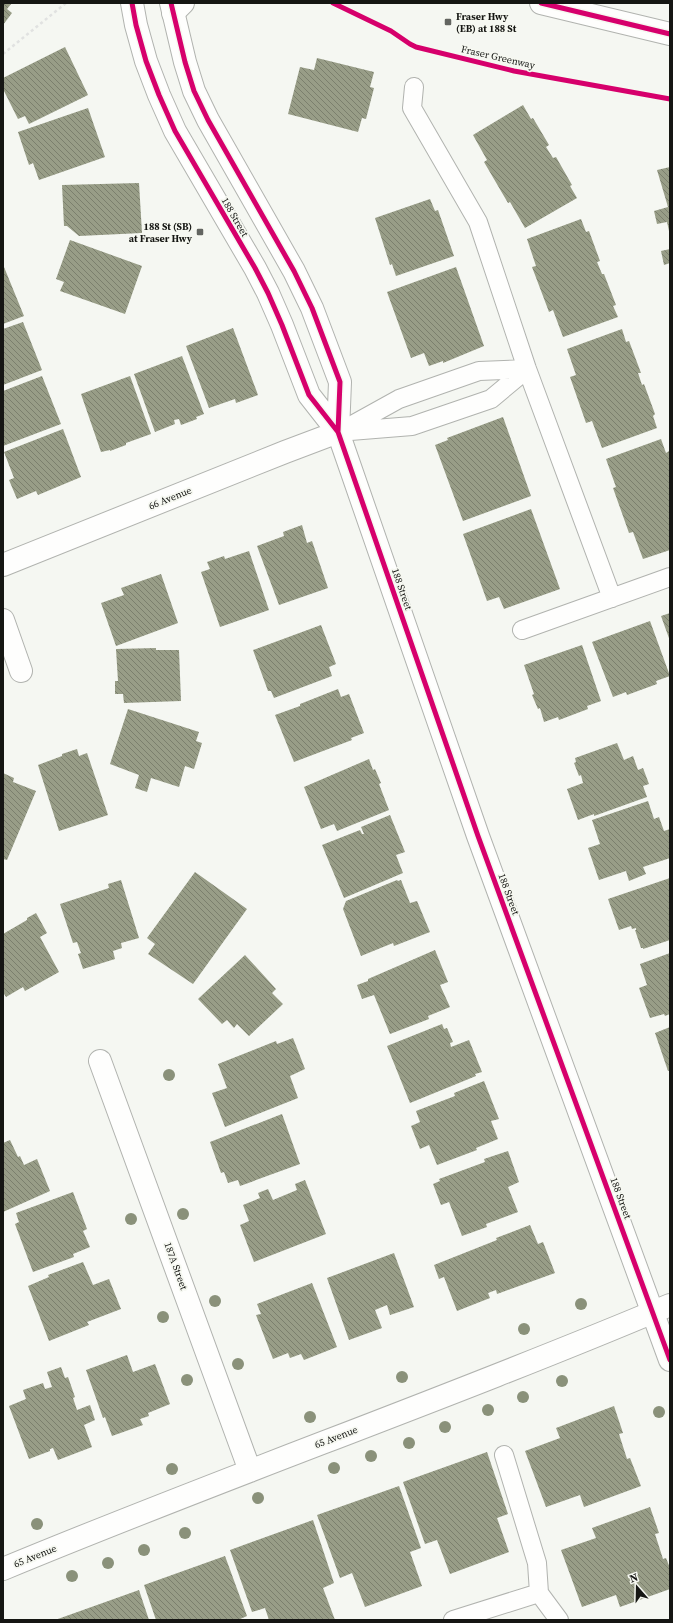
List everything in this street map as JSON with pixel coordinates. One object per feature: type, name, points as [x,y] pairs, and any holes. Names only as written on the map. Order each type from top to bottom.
[{"type":"street","name":"188 Street","points":[[132,3],[136,26],[146,61],[175,131],[268,294],[282,325],[309,395],[338,432],[478,836],[661,1308],[670,1360]]},
{"type":"street","points":[[541,3],[670,34]]},
{"type":"street","name":"188 Street","points":[[176,6],[185,62],[194,91],[208,120],[294,271],[312,308],[340,382],[338,432]]},
{"type":"street","name":"66 Avenue","points":[[3,565],[338,432]]},
{"type":"street","points":[[3,620],[21,671]]},
{"type":"street","name":"187A Street","points":[[100,1062],[250,1471]]},
{"type":"street","name":"65 Avenue","points":[[3,1569],[610,1330],[661,1308]]},
{"type":"lane","points":[[414,87],[412,108],[478,222],[527,369],[612,598]]},
{"type":"lane","points":[[338,432],[412,426],[491,399],[527,369]]},
{"type":"lane","points":[[338,432],[399,399],[479,371],[527,369]]},
{"type":"lane","points":[[522,630],[670,577]]},
{"type":"lane","points":[[504,1455],[537,1563],[539,1593],[559,1620]]},
{"type":"lane","points":[[453,1620],[539,1593]]},
{"type":"path","points":[[3,54],[66,3]]},
{"type":"building","points":[[3,3],[12,3],[7,9],[12,13],[3,25]]},
{"type":"building","points":[[65,47],[88,95],[29,124],[25,116],[18,119],[3,89],[3,78]]},
{"type":"building","points":[[317,58],[374,72],[370,87],[374,88],[366,119],[362,118],[358,132],[288,114],[300,67],[314,70]]},
{"type":"building","points":[[523,105],[531,119],[533,118],[549,145],[546,147],[553,158],[556,157],[572,185],[570,186],[577,198],[525,228],[510,202],[508,203],[484,162],[487,160],[473,135]]},
{"type":"building","points":[[88,108],[105,157],[39,180],[33,163],[29,165],[18,132]]},
{"type":"building","points":[[670,167],[669,231],[667,222],[657,224],[654,211],[668,207],[657,170]]},
{"type":"building","points":[[139,183],[142,233],[79,236],[67,226],[64,226],[62,185]]},
{"type":"building","points":[[430,199],[435,211],[438,210],[454,256],[396,276],[392,264],[390,265],[375,218]]},
{"type":"building","points":[[581,219],[586,232],[589,231],[600,261],[597,262],[602,274],[604,274],[616,305],[613,306],[618,317],[563,337],[553,310],[549,312],[532,267],[536,266],[527,239]]},
{"type":"building","points":[[70,240],[142,266],[125,314],[60,291],[64,282],[56,279]]},
{"type":"building","points":[[670,249],[670,263],[664,265],[661,251]]},
{"type":"building","points":[[4,267],[24,316],[3,324],[3,268]]},
{"type":"building","points":[[456,267],[484,346],[443,363],[443,361],[429,366],[424,353],[411,358],[387,292]]},
{"type":"building","points":[[23,322],[42,370],[3,385],[3,329]]},
{"type":"building","points":[[233,328],[258,395],[236,403],[235,399],[209,408],[186,346]]},
{"type":"building","points":[[622,329],[626,342],[629,341],[641,373],[638,373],[642,385],[644,384],[655,414],[653,416],[657,428],[602,448],[592,421],[586,423],[570,377],[576,375],[567,349]]},
{"type":"building","points":[[182,356],[204,414],[196,417],[197,419],[181,425],[179,419],[174,420],[175,424],[155,432],[134,374]]},
{"type":"building","points":[[42,376],[61,424],[3,446],[3,391]]},
{"type":"building","points":[[130,376],[151,434],[126,443],[126,445],[110,451],[101,452],[81,394]]},
{"type":"building","points":[[503,417],[531,496],[463,521],[435,445],[448,440],[447,438]]},
{"type":"building","points":[[63,429],[81,477],[38,495],[36,491],[17,499],[9,480],[14,478],[4,452]]},
{"type":"building","points":[[661,439],[666,453],[669,451],[670,454],[670,550],[643,559],[633,532],[629,533],[613,488],[616,487],[606,459]]},
{"type":"building","points":[[531,509],[560,589],[504,609],[499,597],[487,601],[463,534]]},
{"type":"building","points":[[302,525],[307,543],[312,541],[328,588],[279,605],[257,546],[284,536],[283,532]]},
{"type":"building","points":[[249,551],[269,610],[220,627],[201,572],[210,569],[207,562],[224,556],[225,559]]},
{"type":"building","points":[[161,574],[178,623],[116,646],[101,603],[124,595],[121,588]]},
{"type":"building","points":[[670,613],[670,641],[661,616]]},
{"type":"building","points":[[650,621],[670,676],[656,681],[657,684],[627,695],[626,692],[613,697],[592,642]]},
{"type":"building","points":[[321,625],[336,664],[329,667],[332,676],[274,698],[271,691],[268,691],[253,650]]},
{"type":"building","points":[[582,645],[601,701],[587,706],[588,709],[559,720],[558,717],[544,722],[540,708],[538,709],[532,695],[534,694],[524,665]]},
{"type":"building","points":[[156,648],[156,650],[179,650],[181,701],[124,703],[123,694],[115,694],[115,681],[118,681],[116,649]]},
{"type":"building","points":[[338,689],[341,697],[349,694],[364,733],[351,738],[352,740],[294,762],[275,715],[300,706],[300,704]]},
{"type":"building","points":[[128,709],[199,732],[196,741],[202,743],[194,769],[185,766],[179,787],[151,778],[147,792],[135,788],[139,775],[110,764]]},
{"type":"building","points":[[617,743],[624,760],[633,756],[638,770],[643,768],[649,784],[643,786],[647,797],[594,816],[594,814],[578,820],[567,789],[583,783],[581,775],[579,776],[574,763],[576,762],[575,758]]},
{"type":"building","points":[[77,749],[79,756],[87,753],[108,815],[59,831],[38,765]]},
{"type":"building","points":[[369,759],[373,770],[375,769],[381,783],[379,784],[389,810],[337,831],[334,824],[321,829],[304,787]]},
{"type":"building","points":[[3,773],[14,778],[13,782],[36,791],[7,860],[3,859]]},
{"type":"building","points":[[648,801],[654,819],[659,817],[664,831],[670,829],[670,858],[643,867],[646,874],[629,881],[626,871],[599,880],[588,848],[600,844],[592,820]]},
{"type":"building","points":[[390,815],[405,852],[396,855],[403,873],[344,898],[322,845],[360,830],[362,834],[364,834],[361,827]]},
{"type":"building","points":[[195,872],[247,909],[193,984],[148,954],[155,944],[147,938]]},
{"type":"building","points":[[670,878],[670,940],[643,949],[641,948],[635,930],[636,928],[632,929],[631,926],[619,930],[608,899]]},
{"type":"building","points":[[121,880],[139,938],[121,943],[122,948],[113,951],[115,959],[83,969],[78,954],[81,953],[77,942],[73,943],[60,904],[109,888],[108,884]]},
{"type":"building","points":[[397,880],[401,880],[410,903],[417,901],[430,932],[394,946],[393,943],[361,956],[343,909],[346,901]]},
{"type":"building","points":[[36,913],[47,933],[40,937],[59,972],[25,991],[23,987],[6,997],[3,992],[3,934]]},
{"type":"building","points":[[435,950],[448,982],[440,985],[450,1007],[428,1016],[429,1019],[390,1034],[374,995],[362,999],[357,985]]},
{"type":"building","points":[[670,953],[670,1014],[650,1018],[639,988],[647,985],[640,964]]},
{"type":"building","points":[[245,955],[276,989],[272,993],[283,1004],[249,1036],[237,1024],[234,1028],[227,1020],[222,1024],[198,999]]},
{"type":"building","points":[[442,1024],[444,1029],[447,1028],[453,1042],[450,1043],[451,1047],[469,1040],[482,1072],[475,1074],[476,1076],[410,1103],[387,1046]]},
{"type":"building","points":[[670,1027],[670,1070],[668,1071],[655,1033]]},
{"type":"building","points":[[293,1038],[305,1069],[290,1076],[298,1098],[225,1127],[212,1093],[227,1088],[218,1064],[276,1041],[277,1044]]},
{"type":"building","points":[[484,1081],[499,1119],[491,1121],[498,1139],[476,1148],[477,1150],[437,1165],[429,1145],[420,1149],[411,1126],[420,1122],[416,1111],[455,1096],[454,1093]]},
{"type":"building","points":[[282,1114],[300,1164],[240,1186],[238,1180],[228,1183],[224,1172],[221,1173],[210,1142]]},
{"type":"building","points":[[10,1140],[18,1157],[20,1156],[24,1165],[37,1159],[50,1191],[3,1212],[3,1143]]},
{"type":"building","points":[[508,1151],[519,1182],[508,1187],[518,1212],[486,1224],[487,1227],[462,1236],[449,1202],[441,1205],[433,1184],[440,1181],[439,1179],[485,1162],[484,1159]]},
{"type":"building","points":[[305,1180],[326,1234],[254,1262],[240,1225],[249,1221],[243,1205],[260,1198],[258,1193],[268,1189],[273,1200],[297,1190],[295,1184]]},
{"type":"building","points":[[73,1192],[87,1229],[83,1231],[90,1247],[73,1254],[74,1257],[33,1272],[15,1224],[19,1222],[16,1213]]},
{"type":"building","points":[[530,1225],[538,1244],[543,1242],[555,1273],[497,1294],[496,1290],[488,1293],[490,1298],[457,1311],[444,1277],[439,1279],[434,1265]]},
{"type":"building","points":[[394,1253],[414,1307],[390,1315],[387,1305],[375,1310],[382,1328],[349,1340],[327,1278]]},
{"type":"building","points":[[83,1262],[93,1285],[109,1279],[121,1309],[87,1322],[89,1325],[49,1341],[28,1286],[49,1277],[48,1275]]},
{"type":"building","points":[[312,1283],[337,1347],[304,1360],[301,1354],[290,1358],[288,1353],[273,1359],[256,1315],[261,1314],[257,1304]]},
{"type":"building","points":[[127,1355],[133,1372],[155,1364],[170,1404],[148,1413],[149,1416],[140,1419],[143,1425],[112,1436],[105,1417],[103,1418],[86,1370]]},
{"type":"building","points":[[61,1367],[65,1378],[68,1377],[75,1397],[73,1398],[77,1410],[90,1405],[95,1420],[84,1425],[92,1447],[58,1460],[53,1448],[50,1449],[50,1451],[29,1459],[9,1406],[26,1399],[23,1390],[43,1383],[45,1389],[52,1387],[47,1372]]},
{"type":"building","points":[[614,1406],[623,1433],[619,1434],[627,1459],[630,1458],[641,1486],[584,1507],[580,1495],[546,1507],[525,1451],[560,1438],[556,1428]]},
{"type":"building","points":[[487,1452],[508,1514],[497,1518],[509,1552],[450,1574],[437,1540],[425,1544],[403,1482]]},
{"type":"building","points":[[399,1486],[421,1548],[410,1552],[422,1586],[365,1607],[352,1573],[340,1578],[317,1515]]},
{"type":"building","points":[[650,1507],[659,1533],[655,1534],[663,1559],[666,1558],[670,1568],[670,1589],[620,1607],[616,1595],[582,1607],[561,1550],[596,1538],[592,1528]]},
{"type":"building","points":[[313,1520],[334,1583],[323,1588],[335,1620],[269,1620],[265,1608],[252,1612],[230,1550]]},
{"type":"building","points":[[225,1556],[247,1616],[238,1620],[156,1620],[144,1585]]},
{"type":"building","points":[[139,1590],[149,1620],[55,1620]]},
{"type":"cycle path","points":[[132,3],[136,25],[146,61],[175,131],[268,293],[309,395],[338,432],[478,836],[670,1360]]},
{"type":"cycle path","points":[[171,3],[185,62],[194,91],[208,120],[294,271],[312,308],[340,382],[338,432]]},
{"type":"cycle path","name":"Fraser Greenway","points":[[333,3],[391,31],[416,47],[514,71],[670,99]]},
{"type":"cycle path","points":[[541,3],[670,34]]},
{"type":"place","name":"Fraser Hwy (EB) at 188 St","points":[[448,22]]},
{"type":"place","name":"188 St (SB) at Fraser Hwy","points":[[200,232]]}]
